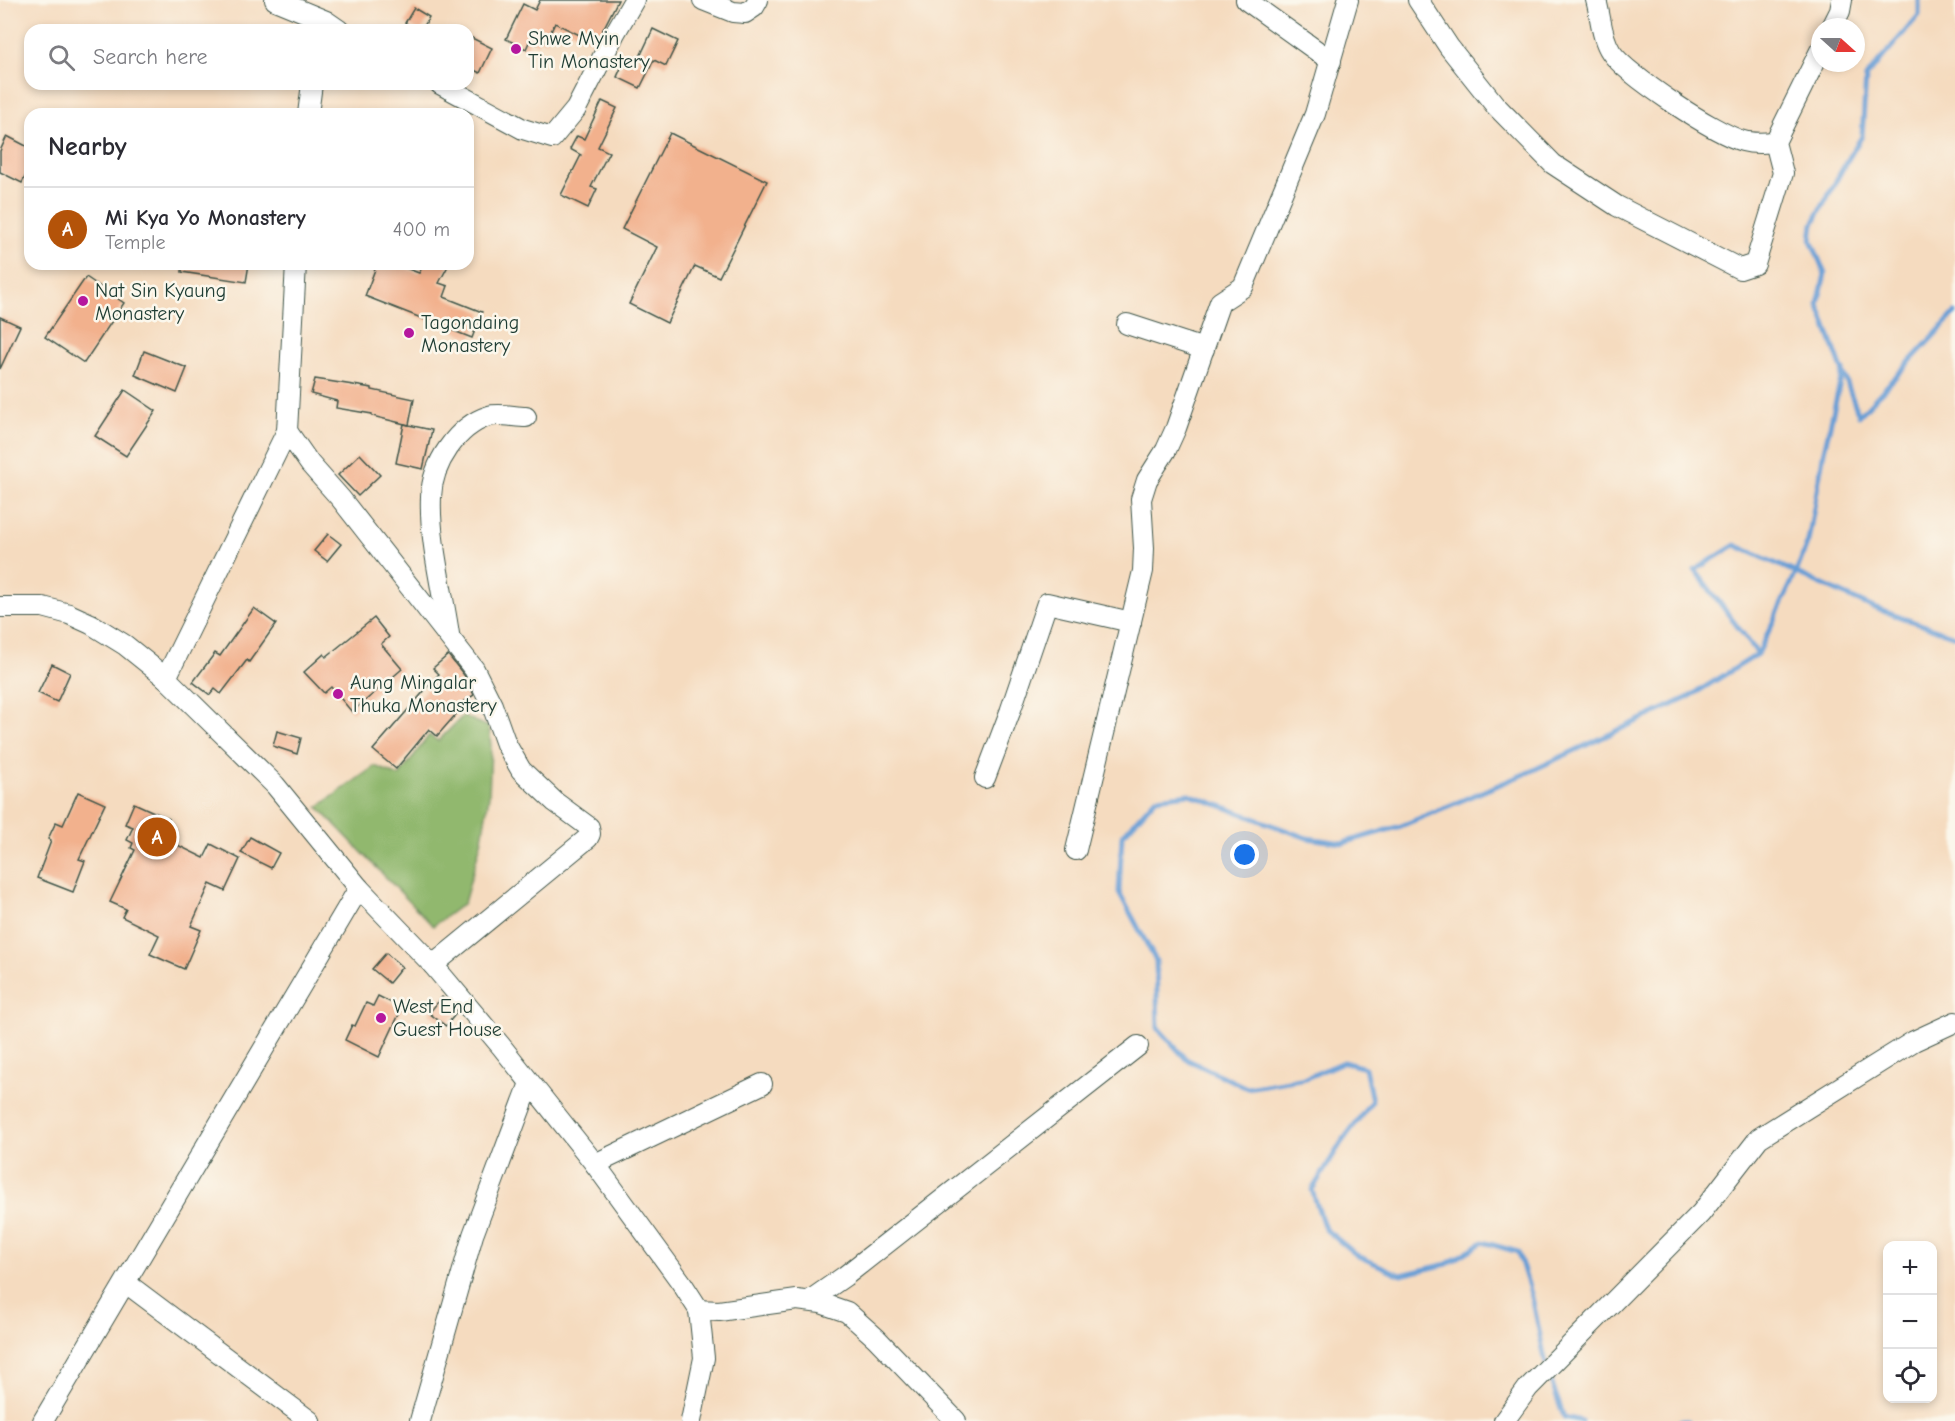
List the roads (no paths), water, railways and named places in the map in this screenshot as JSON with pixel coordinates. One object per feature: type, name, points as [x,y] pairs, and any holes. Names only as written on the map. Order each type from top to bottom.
[{"type":"street","points":[[275,0],[323,24]]},
{"type":"street","points":[[322,0],[328,24]]},
{"type":"street","points":[[451,90],[523,129],[552,138],[576,109],[634,0]]},
{"type":"street","points":[[703,0],[733,12],[745,13],[754,7],[758,0]]},
{"type":"street","points":[[1246,0],[1331,61]]},
{"type":"street","points":[[1076,850],[1143,571],[1141,499],[1147,480],[1166,450],[1176,428],[1220,302],[1243,287],[1315,114],[1348,0]]},
{"type":"street","points":[[1418,0],[1449,47],[1495,105],[1553,164],[1617,206],[1740,270],[1755,264],[1783,174],[1775,142],[1811,69]]},
{"type":"street","points":[[1596,0],[1604,40],[1613,55],[1631,71],[1672,102],[1718,130],[1747,142],[1775,142]]},
{"type":"street","points":[[1836,18],[1842,0]]},
{"type":"street","points":[[309,108],[311,90]]},
{"type":"street","points":[[166,678],[287,431],[296,270]]},
{"type":"street","points":[[1127,324],[1203,349]]},
{"type":"street","points":[[450,636],[434,538],[430,496],[438,466],[449,445],[466,429],[490,416],[526,417]]},
{"type":"street","points":[[287,431],[310,464],[341,499],[474,669],[492,705],[506,744],[521,770],[555,802],[589,827],[588,838],[433,965]]},
{"type":"street","points":[[985,778],[1047,603],[1131,622]]},
{"type":"street","points":[[0,607],[43,607],[69,614],[91,624],[125,645],[166,678],[275,785],[359,888],[433,965],[595,1164],[699,1310],[704,1358],[691,1421]]},
{"type":"street","points":[[43,1421],[359,888]]},
{"type":"street","points":[[1503,1421],[1538,1377],[1701,1213],[1760,1138],[1914,1041],[1955,1022]]},
{"type":"street","points":[[809,1301],[845,1276],[1138,1046]]},
{"type":"street","points":[[420,1421],[473,1235],[530,1083]]},
{"type":"street","points":[[595,1164],[762,1084]]},
{"type":"street","points":[[126,1283],[310,1421]]},
{"type":"street","points":[[699,1310],[719,1311],[797,1300],[821,1303],[847,1312],[876,1338],[956,1421]]},
{"type":"waterway","points":[[1919,0],[1919,15],[1866,77],[1862,136],[1813,224],[1811,240],[1825,274],[1818,304],[1859,416],[1955,313]]},
{"type":"waterway","points":[[1546,1364],[1532,1297],[1518,1252],[1483,1242],[1447,1264],[1401,1275],[1358,1256],[1325,1229],[1312,1190],[1341,1143],[1372,1101],[1365,1068],[1343,1062],[1306,1078],[1247,1088],[1186,1059],[1158,1028],[1156,961],[1119,892],[1122,836],[1156,798],[1189,794],[1307,838],[1343,843],[1401,826],[1529,772],[1687,698],[1758,654],[1796,573],[1808,541],[1824,451],[1843,370]]},
{"type":"waterway","points":[[1758,654],[1695,570],[1735,545],[1874,608],[1955,636]]},
{"type":"waterway","points":[[1548,1373],[1564,1417],[1582,1421]]},
{"type":"waterway","points":[[1680,1421],[1688,1421]]},
{"type":"place","name":"Shwe Myin Tin Monastery","points":[[516,49]]},
{"type":"place","name":"Nat Sin Kyaung Monastery","points":[[83,301]]},
{"type":"place","name":"Tagondaing Monastery","points":[[409,333]]},
{"type":"place","name":"Aung Mingalar Thuka Monastery","points":[[338,694]]},
{"type":"place","name":"Mi Kya Yo Monastery","points":[[157,837]]},
{"type":"place","name":"West End Guest House","points":[[381,1018]]}]
